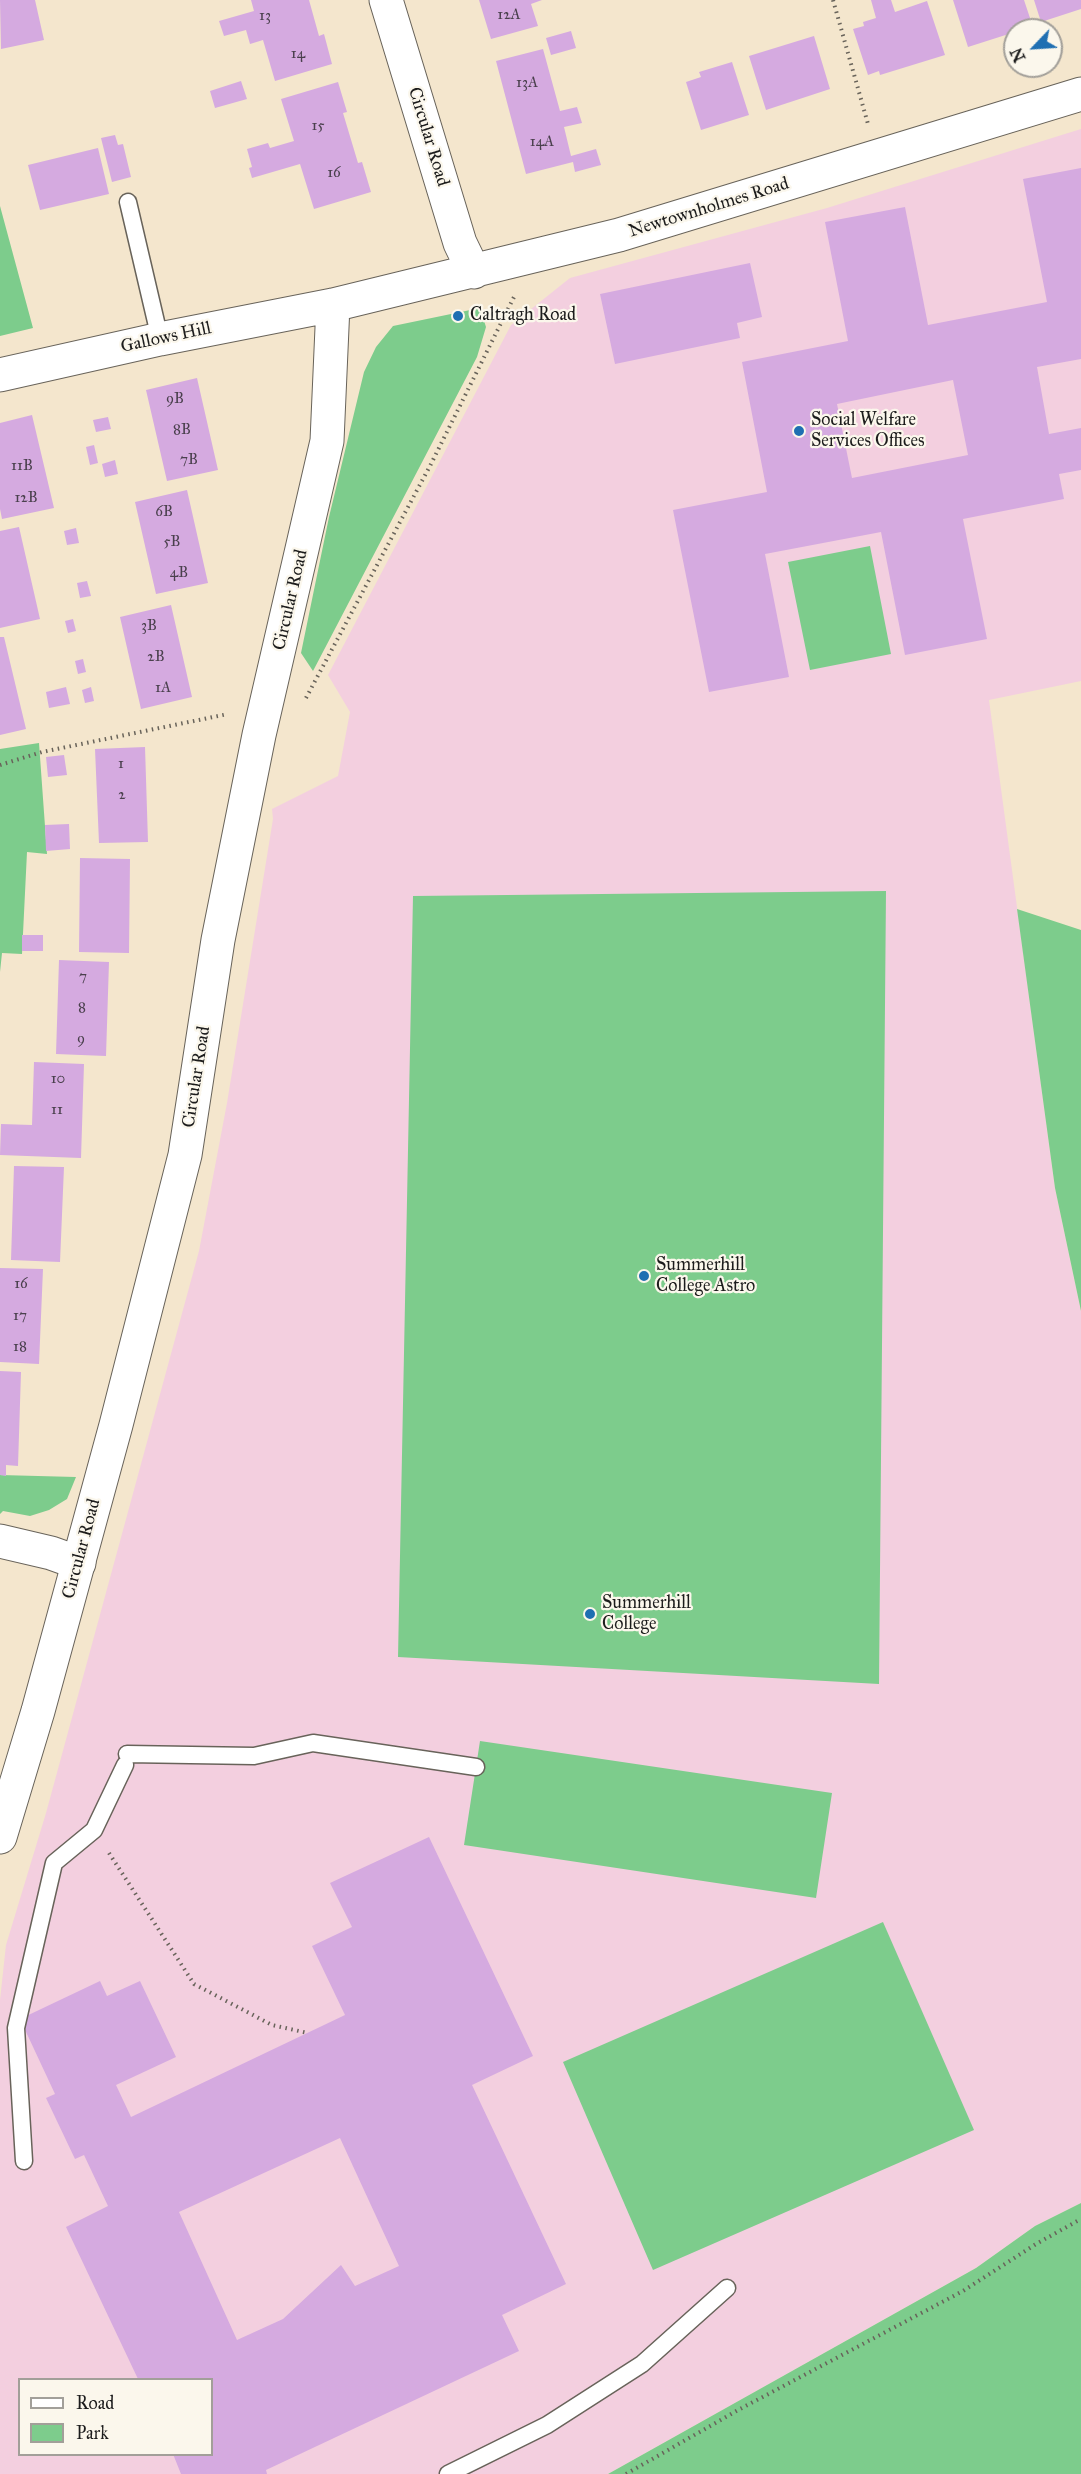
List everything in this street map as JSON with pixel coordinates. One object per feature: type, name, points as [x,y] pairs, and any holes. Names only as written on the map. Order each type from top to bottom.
[{"type":"street","name":"Circular Road","points":[[386,0],[460,243],[474,272]]},
{"type":"street","name":"Newtownholmes Road","points":[[333,305],[619,235],[1081,94]]},
{"type":"street","name":"Circular Road","points":[[0,1837],[79,1563],[184,1155],[218,940],[259,735],[327,441],[333,305]]},
{"type":"street","name":"Gallows Hill","points":[[0,375],[160,339],[333,305]]},
{"type":"street","points":[[0,1541],[51,1553],[79,1563]]},
{"type":"lane","points":[[128,202],[160,339]]},
{"type":"lane","points":[[24,2161],[16,2028],[54,1863],[94,1830],[126,1760],[254,1756],[313,1743],[476,1767]]},
{"type":"lane","points":[[448,2474],[546,2425],[642,2364],[727,2288]]},
{"type":"path","points":[[833,0],[877,156]]},
{"type":"path","points":[[300,707],[425,474],[512,303],[526,259]]},
{"type":"path","points":[[0,765],[42,752],[267,706]]},
{"type":"path","points":[[94,1830],[194,1984],[272,2025],[308,2033]]},
{"type":"path","points":[[626,2474],[740,2409],[963,2290],[1035,2244],[1081,2219]]},
{"type":"shaded area","name":"Summerhill College","points":[[1081,129],[1081,681],[989,700],[1055,1188],[1081,1311],[1081,2203],[1035,2226],[976,2268],[608,2474],[0,2474],[0,2000],[6,1945],[46,1813],[199,1251],[227,1103],[273,819],[272,809],[338,776],[350,712],[328,675],[511,325],[570,278],[827,208]]},
{"type":"green space","points":[[0,206],[33,328],[0,336]]},
{"type":"green space","points":[[480,308],[486,327],[477,357],[313,671],[301,653],[329,517],[364,372],[376,347],[393,326]]},
{"type":"green space","points":[[870,546],[891,654],[810,670],[788,562]]},
{"type":"green space","points":[[39,743],[47,854],[27,852],[22,954],[2,953],[0,972],[0,749]]},
{"type":"green space","name":"Summerhill College Astro","points":[[886,891],[879,1684],[398,1657],[413,896]]},
{"type":"green space","points":[[1017,909],[1081,930],[1081,1311],[1055,1188]]},
{"type":"green space","points":[[0,1475],[76,1477],[67,1499],[49,1510],[30,1516],[3,1511],[0,1514]]},
{"type":"green space","points":[[480,1741],[832,1793],[816,1898],[464,1845]]},
{"type":"green space","points":[[883,1922],[974,2130],[653,2270],[563,2062]]},
{"type":"green space","points":[[1081,2203],[1081,2474],[608,2474],[976,2268],[1035,2226]]},
{"type":"building","points":[[0,0],[35,0],[44,40],[1,49]]},
{"type":"building","points":[[251,0],[309,0],[319,36],[324,34],[332,64],[275,81],[263,40],[250,44],[246,30],[224,36],[219,21],[254,11]]},
{"type":"building","points":[[479,0],[542,0],[531,4],[538,26],[491,39]]},
{"type":"building","points":[[871,0],[891,0],[895,12],[927,1],[945,55],[880,75],[879,71],[868,75],[853,29],[864,26],[863,22],[876,18]]},
{"type":"building","points":[[953,0],[1024,0],[1030,18],[1003,18],[1003,36],[968,47]]},
{"type":"building","points":[[1034,0],[1081,0],[1081,9],[1053,18],[1040,18]]},
{"type":"building","points":[[571,31],[576,48],[551,55],[546,38]]},
{"type":"building","points":[[814,36],[830,89],[766,110],[749,56]]},
{"type":"building","points":[[543,49],[560,111],[577,107],[582,123],[564,127],[571,156],[596,149],[601,165],[575,172],[573,162],[526,174],[496,61]]},
{"type":"building","points":[[732,62],[749,115],[701,130],[686,82],[701,77],[699,72]]},
{"type":"building","points":[[241,81],[247,99],[215,108],[210,91]]},
{"type":"building","points":[[338,82],[347,112],[343,113],[358,163],[362,162],[371,192],[314,209],[300,164],[252,178],[249,168],[252,167],[247,149],[268,143],[270,148],[294,141],[281,99]]},
{"type":"building","points":[[115,135],[118,145],[123,144],[131,177],[112,182],[101,138]]},
{"type":"building","points":[[98,148],[109,194],[40,210],[28,165]]},
{"type":"building","name":"Social Welfare Services Offices","points":[[1081,168],[1081,359],[1037,367],[1049,434],[1081,428],[1081,470],[1059,474],[1064,499],[963,519],[987,639],[905,655],[881,532],[765,554],[789,677],[709,692],[673,510],[767,492],[742,362],[848,341],[825,222],[905,207],[928,325],[1047,302],[1023,179]],"holes":[[[953,380],[968,455],[852,478],[837,404]]]},
{"type":"building","points":[[750,263],[762,317],[737,323],[740,338],[615,364],[600,294]]},
{"type":"building","points":[[197,378],[218,470],[167,481],[146,390]]},
{"type":"building","points":[[32,415],[54,508],[2,519],[0,423]]},
{"type":"building","points":[[108,417],[111,429],[96,432],[93,420]]},
{"type":"building","points":[[94,445],[98,463],[90,465],[86,447]]},
{"type":"building","points":[[115,460],[118,474],[105,477],[102,464]]},
{"type":"building","points":[[187,490],[208,583],[156,594],[135,502]]},
{"type":"building","points":[[19,527],[40,619],[0,628],[0,531]]},
{"type":"building","points":[[76,528],[79,543],[67,545],[64,531]]},
{"type":"building","points":[[87,581],[91,596],[80,598],[77,583]]},
{"type":"building","points":[[171,605],[192,697],[141,709],[120,617]]},
{"type":"building","points":[[73,619],[76,631],[68,633],[65,621]]},
{"type":"building","points":[[0,637],[4,637],[26,729],[0,735]]},
{"type":"building","points":[[83,659],[86,672],[78,674],[75,661]]},
{"type":"building","points":[[66,687],[70,704],[49,708],[46,692]]},
{"type":"building","points":[[91,687],[94,701],[85,703],[82,690]]},
{"type":"building","points":[[145,747],[148,842],[99,843],[95,749]]},
{"type":"building","points":[[64,755],[67,775],[48,777],[46,757]]},
{"type":"building","points":[[69,824],[70,849],[46,851],[45,825]]},
{"type":"building","points":[[80,858],[130,859],[129,953],[79,952]]},
{"type":"building","points":[[22,935],[43,935],[43,951],[22,951]]},
{"type":"building","points":[[59,960],[109,962],[106,1056],[56,1054]]},
{"type":"building","points":[[34,1062],[84,1064],[81,1158],[0,1155],[1,1124],[32,1125]]},
{"type":"building","points":[[14,1166],[64,1167],[60,1262],[11,1260]]},
{"type":"building","points":[[0,1268],[43,1269],[39,1364],[0,1362]]},
{"type":"building","points":[[0,1371],[21,1372],[18,1466],[6,1465],[6,1476],[0,1475]]},
{"type":"building","points":[[429,1837],[533,2056],[472,2085],[566,2284],[502,2315],[519,2351],[266,2470],[267,2474],[181,2474],[174,2456],[213,2456],[213,2378],[138,2378],[66,2227],[108,2206],[84,2155],[75,2159],[46,2098],[55,2094],[20,2019],[100,1981],[107,1996],[140,1981],[176,2057],[116,2085],[131,2117],[345,2015],[312,1946],[352,1927],[330,1883]],"holes":[[[340,2138],[399,2266],[355,2286],[341,2265],[283,2319],[237,2340],[179,2212]]]},
{"type":"place","name":"Caltragh Road","points":[[458,316]]},
{"type":"place","name":"Social Welfare Services Offices","points":[[799,431]]},
{"type":"place","name":"Summerhill College Astro","points":[[644,1276]]},
{"type":"place","name":"Summerhill College","points":[[590,1614]]}]
